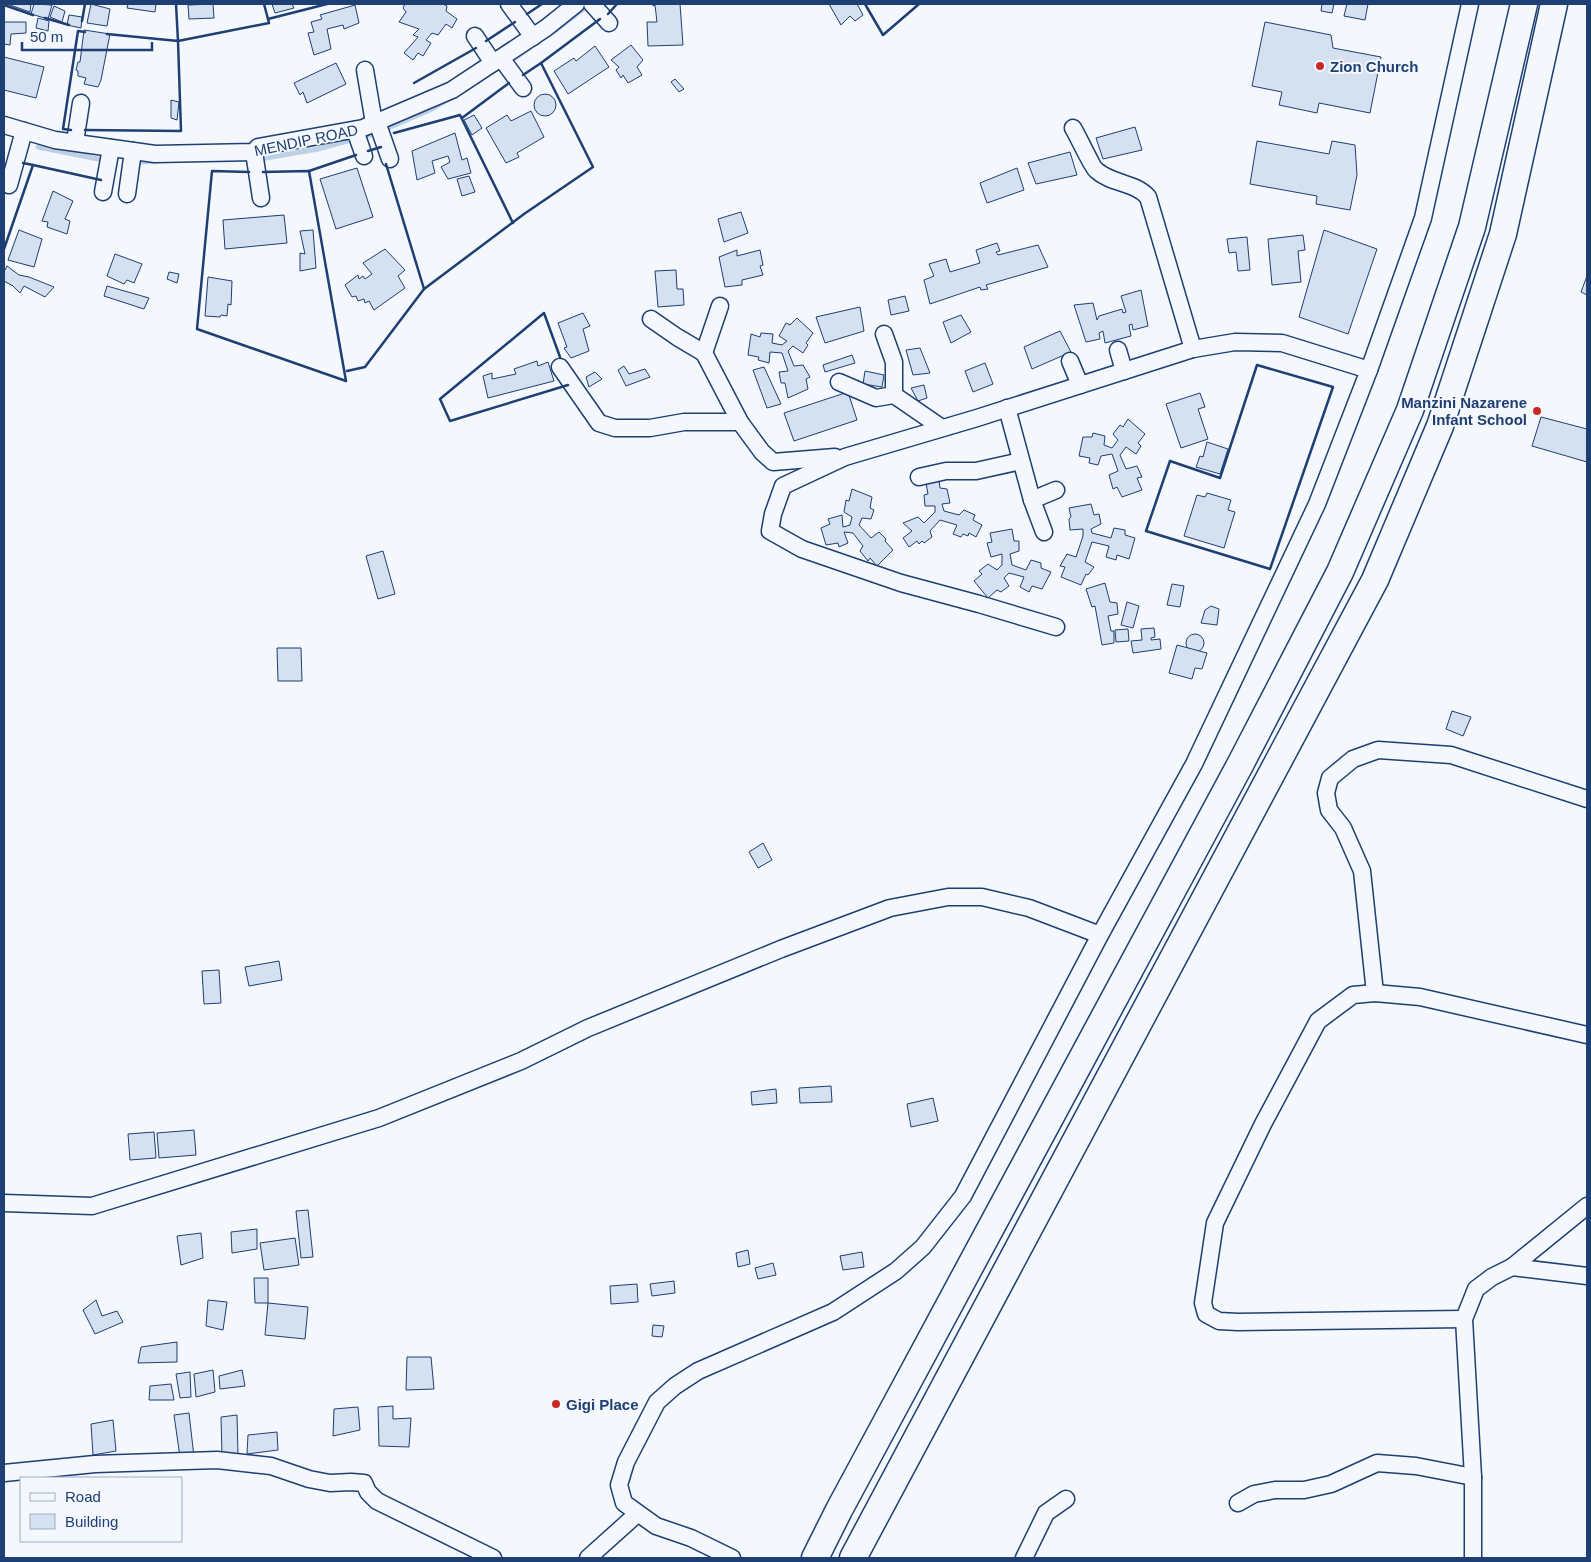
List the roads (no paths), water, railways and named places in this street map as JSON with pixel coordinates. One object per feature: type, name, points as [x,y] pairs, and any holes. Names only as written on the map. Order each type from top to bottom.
[{"type":"highway","points":[[815,1558],[839,1510],[1242,763],[1340,572],[1410,410],[1472,227],[1524,4]]},
{"type":"highway","points":[[853,1558],[1375,580],[1440,426],[1503,234],[1554,4]]},
{"type":"street","points":[[509,4],[533,37]]},
{"type":"street","name":"MENDIP ROAD","points":[[4,125],[56,140],[155,154],[254,152],[258,148],[364,128],[452,90],[533,37],[576,4]]},
{"type":"street","points":[[592,4],[609,24]]},
{"type":"street","points":[[732,1558],[691,1538],[656,1526],[624,1503],[619,1485],[626,1462],[657,1402],[675,1386],[698,1371],[833,1312],[896,1272],[923,1247],[963,1196],[1100,935],[1194,764],[1317,504],[1369,370],[1423,218],[1470,4]]},
{"type":"street","points":[[475,36],[523,88]]},
{"type":"street","points":[[365,70],[375,123],[390,159]]},
{"type":"street","points":[[75,142],[81,103]]},
{"type":"street","points":[[1073,128],[1094,169],[1111,180],[1141,189],[1148,197],[1193,349]]},
{"type":"street","points":[[355,130],[364,156]]},
{"type":"street","points":[[9,185],[24,131]]},
{"type":"street","points":[[103,192],[111,148]]},
{"type":"street","points":[[127,194],[133,151]]},
{"type":"street","points":[[254,152],[261,198]]},
{"type":"street","points":[[704,353],[720,306]]},
{"type":"street","points":[[652,319],[704,353],[740,422],[762,452],[773,462],[845,457]]},
{"type":"street","points":[[884,334],[894,362],[894,395]]},
{"type":"street","points":[[1056,627],[901,583],[802,549],[770,531],[773,514],[783,486],[845,457],[1193,349],[1236,342],[1282,343],[1369,370]]},
{"type":"street","points":[[1118,350],[1124,371]]},
{"type":"street","points":[[1070,361],[1080,385]]},
{"type":"street","points":[[560,367],[599,423],[615,428],[650,428],[684,422],[740,422]]},
{"type":"street","points":[[840,382],[876,398],[894,395],[942,428]]},
{"type":"street","points":[[1007,408],[1032,500],[1044,532]]},
{"type":"street","points":[[919,477],[946,471],[976,471],[1021,461]]},
{"type":"street","points":[[1032,500],[1056,490]]},
{"type":"street","points":[[1375,993],[1362,872],[1343,828],[1329,810],[1326,793],[1330,778],[1353,759],[1378,750],[1451,755],[1587,799]]},
{"type":"street","points":[[4,1203],[92,1206],[379,1118],[521,1061],[588,1028],[781,949],[890,908],[948,897],[982,897],[1029,908],[1100,935]]},
{"type":"street","points":[[1464,1319],[1219,1321],[1206,1314],[1203,1303],[1215,1224],[1263,1124],[1318,1021],[1353,995],[1375,993],[1420,997],[1587,1035]]},
{"type":"street","points":[[1473,1558],[1473,1477],[1464,1319],[1476,1289],[1492,1277],[1512,1267],[1587,1206]]},
{"type":"street","points":[[1512,1267],[1587,1276]]},
{"type":"street","points":[[4,1473],[95,1464],[216,1460],[271,1466],[309,1479],[330,1483],[364,1483],[368,1492],[378,1501],[493,1558]]},
{"type":"street","points":[[1238,1503],[1254,1494],[1274,1490],[1304,1490],[1331,1484],[1377,1463],[1416,1466],[1473,1477]]},
{"type":"street","points":[[1024,1558],[1046,1512],[1066,1499]]},
{"type":"street","points":[[588,1558],[637,1514]]},
{"type":"waterway","points":[[556,30],[587,6]]},
{"type":"waterway","points":[[511,61],[528,49]]},
{"type":"waterway","points":[[388,128],[430,110],[447,100]]},
{"type":"waterway","points":[[364,136],[376,134]]},
{"type":"waterway","points":[[260,159],[318,149],[354,139]]},
{"type":"waterway","points":[[38,147],[103,160]]},
{"type":"waterway","points":[[141,162],[156,161]]},
{"type":"place","name":"Zion Church","points":[[1320,66]]},
{"type":"place","name":"Manzini Nazarene Infant School","points":[[1537,411]]},
{"type":"place","name":"Gigi Place","points":[[556,1404]]}]
